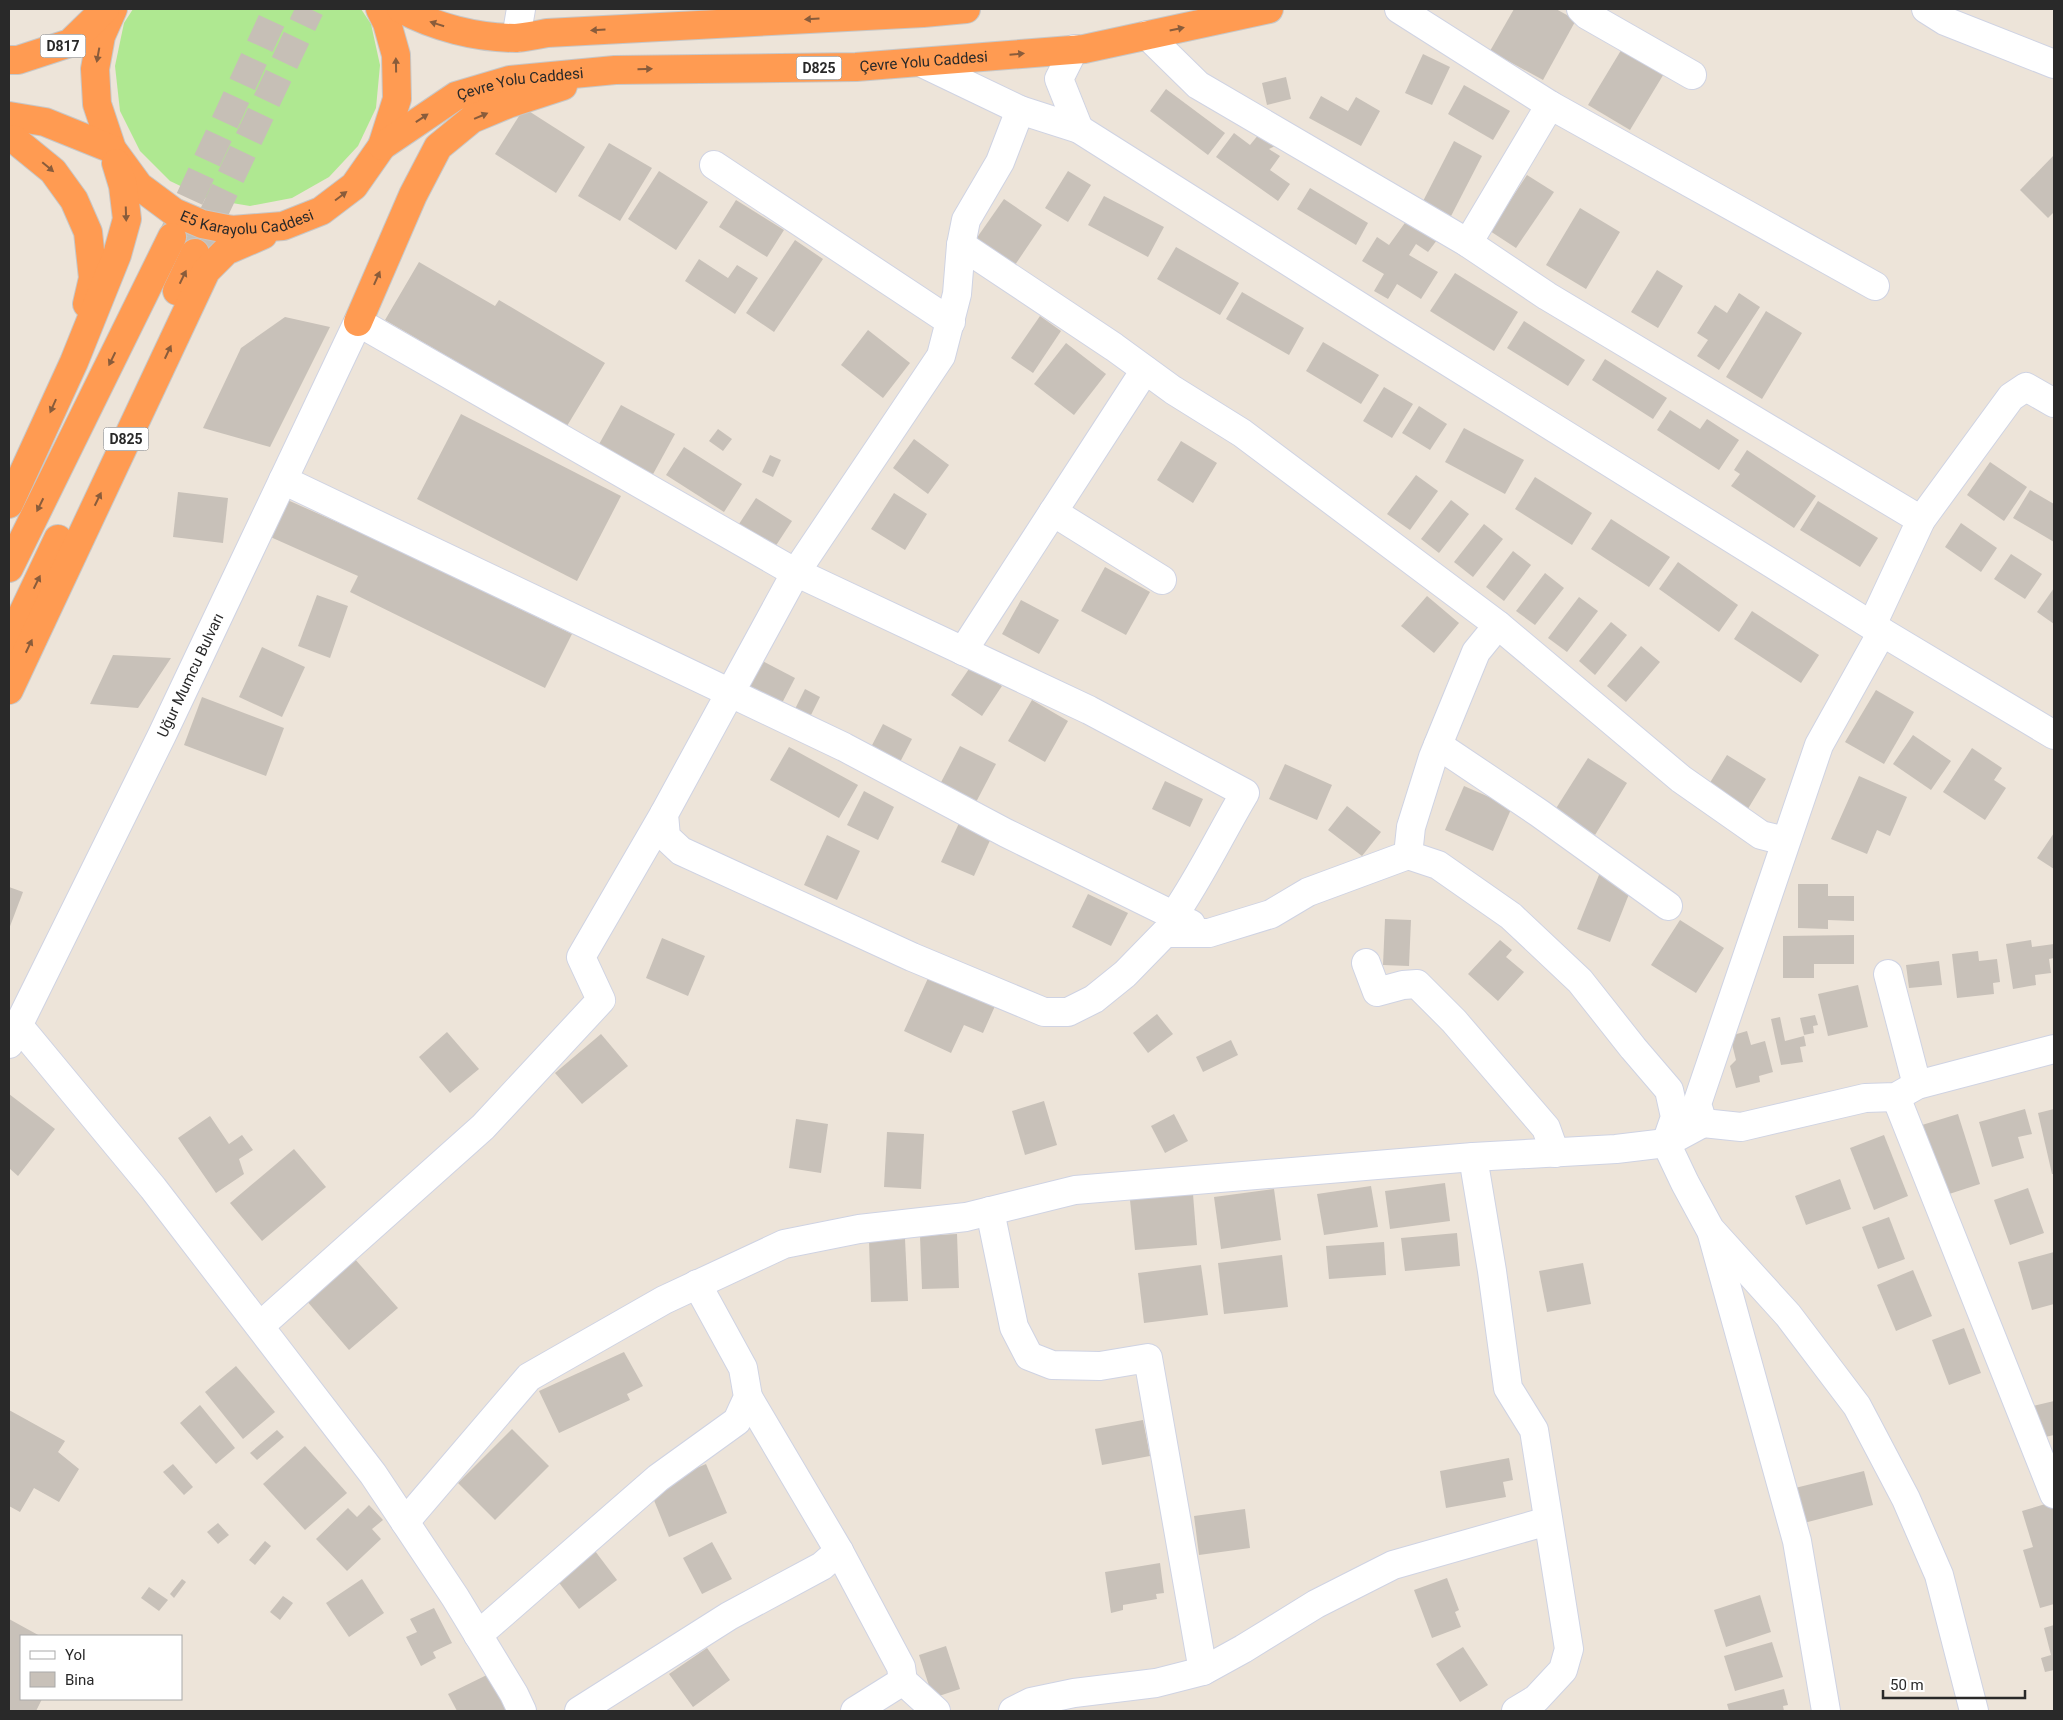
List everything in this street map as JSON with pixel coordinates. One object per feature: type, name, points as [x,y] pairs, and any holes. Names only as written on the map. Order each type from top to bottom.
[{"type":"highway","name":"D817","points":[[9,60],[18,60],[70,43],[105,9]]},
{"type":"highway","name":"E5 Karayolu Caddesi","points":[[113,9],[101,36],[95,69],[97,104],[112,149],[139,186],[174,212],[202,224],[232,230],[283,226],[321,211],[354,186],[382,146],[397,99],[396,55],[387,23],[380,9]]},
{"type":"highway","points":[[400,9],[418,18],[462,32],[516,38],[546,33],[923,13],[966,9]]},
{"type":"highway","name":"Çevre Yolu Caddesi","points":[[382,146],[456,96],[510,80],[615,70],[856,67],[1074,50],[1268,9]]},
{"type":"highway","points":[[358,322],[413,196],[438,147],[472,120],[508,104],[615,70]]},
{"type":"highway","points":[[9,116],[45,122],[112,149],[123,186],[127,219],[117,255],[74,362],[9,504]]},
{"type":"highway","points":[[9,139],[14,140],[53,170],[74,200],[88,232],[93,278],[74,362]]},
{"type":"highway","name":"D825","points":[[9,690],[206,271],[226,251],[283,226]]},
{"type":"highway","name":"E5 Karayolu Caddesi","points":[[9,568],[172,237]]},
{"type":"highway","points":[[9,642],[195,252]]},
{"type":"street","points":[[516,38],[521,9]]},
{"type":"street","points":[[1399,9],[1550,105],[1875,286]]},
{"type":"street","points":[[1581,9],[1588,15],[1692,75]]},
{"type":"street","points":[[1926,9],[1946,20],[2054,64]]},
{"type":"street","points":[[1147,35],[1198,85],[1468,243],[1547,296],[1921,520]]},
{"type":"street","points":[[1074,50],[1059,79],[1079,129]]},
{"type":"street","points":[[922,63],[1020,110],[1079,129],[1405,336],[1877,629],[2054,735]]},
{"type":"street","points":[[1468,243],[1550,105]]},
{"type":"street","points":[[260,1326],[483,1127],[601,1000],[580,957],[664,814],[796,572],[941,356],[958,294],[961,245],[966,220],[1000,162],[1020,110]]},
{"type":"street","points":[[714,165],[951,322]]},
{"type":"street","points":[[961,245],[1114,347],[1172,390],[1242,433],[1498,625],[1681,779],[1761,835],[1785,841]]},
{"type":"street","points":[[358,322],[796,572],[1089,710],[1245,793],[1223,830],[1196,884],[1174,915]]},
{"type":"street","name":"Uğur Mumcu Bulvarı","points":[[14,1035],[162,735],[358,322]]},
{"type":"street","points":[[962,650],[1146,370]]},
{"type":"street","points":[[1703,1123],[1698,1104],[1701,1092],[1819,745],[1877,629],[1921,520],[2011,396],[2026,387],[2051,394]]},
{"type":"street","points":[[283,480],[844,747],[1006,833],[1209,933]]},
{"type":"street","points":[[1053,512],[1162,580]]},
{"type":"street","points":[[1408,854],[1411,827],[1438,744],[1476,652],[1498,625]]},
{"type":"street","points":[[1438,744],[1668,906]]},
{"type":"street","points":[[664,814],[666,836],[681,851],[912,956],[1044,1012],[1068,1012],[1094,999],[1125,974],[1165,933],[1209,933],[1271,914],[1308,892],[1408,854],[1438,865],[1510,916],[1580,981],[1669,1090],[1675,1117],[1666,1143],[1710,1229],[1797,1541],[1826,1711]]},
{"type":"street","points":[[1366,963],[1377,992],[1403,985],[1417,984],[1454,1022],[1546,1128],[1556,1153]]},
{"type":"street","points":[[1888,974],[1906,1091],[2054,1494]]},
{"type":"street","points":[[14,1035],[153,1188],[373,1474],[478,1634],[522,1711]]},
{"type":"street","points":[[405,1522],[529,1378],[664,1300],[784,1244],[859,1229],[966,1217],[1076,1190],[1666,1143],[1703,1123],[1741,1127],[1865,1098],[1906,1091],[2054,1049]]},
{"type":"street","points":[[1473,1157],[1492,1271],[1508,1388],[1534,1430],[1569,1649],[1563,1670],[1536,1699],[1516,1711]]},
{"type":"street","points":[[990,1211],[1014,1327],[1029,1356],[1052,1365],[1100,1366],[1148,1358],[1203,1671]]},
{"type":"street","points":[[1710,1229],[1788,1315],[1858,1406],[1906,1499],[1939,1575],[1974,1711]]},
{"type":"street","points":[[697,1284],[743,1368],[748,1397],[839,1551],[901,1667],[903,1681],[936,1711]]},
{"type":"street","points":[[478,1634],[658,1478],[737,1421],[748,1397]]},
{"type":"street","points":[[1013,1711],[1031,1702],[1074,1693],[1156,1683],[1203,1671],[1316,1604],[1393,1565],[1548,1521]]},
{"type":"street","points":[[579,1711],[729,1616],[822,1566],[839,1551]]},
{"type":"street","points":[[856,1711],[903,1681]]},
{"type":"green space","points":[[133,9],[361,9],[371,24],[380,65],[376,108],[358,146],[329,177],[292,198],[250,206],[208,199],[170,181],[140,151],[120,111],[115,66],[124,23]]},
{"type":"building","points":[[1514,9],[1556,9],[1576,20],[1543,80],[1490,51]]},
{"type":"building","points":[[1626,42],[1668,67],[1630,130],[1588,105]]},
{"type":"building","points":[[1423,54],[1450,67],[1432,105],[1405,93]]},
{"type":"building","points":[[1286,77],[1291,99],[1267,105],[1262,83]]},
{"type":"building","points":[[1464,85],[1510,111],[1493,140],[1448,114]]},
{"type":"building","points":[[1166,89],[1225,133],[1208,155],[1150,111]]},
{"type":"building","points":[[1321,96],[1348,111],[1356,97],[1380,111],[1361,146],[1309,118]]},
{"type":"building","points":[[524,108],[585,147],[556,193],[495,154]]},
{"type":"building","points":[[1234,133],[1250,145],[1259,134],[1275,146],[1269,149],[1280,156],[1270,170],[1290,184],[1278,201],[1216,157]]},
{"type":"building","points":[[1454,141],[1482,156],[1449,220],[1421,205]]},
{"type":"building","points":[[609,143],[652,168],[620,221],[578,196]]},
{"type":"building","points":[[2054,155],[2054,212],[2048,218],[2020,190]]},
{"type":"building","points":[[659,171],[708,202],[676,250],[628,219]]},
{"type":"building","points":[[1068,171],[1091,185],[1068,222],[1045,208]]},
{"type":"building","points":[[1527,175],[1554,192],[1516,248],[1490,231]]},
{"type":"building","points":[[1310,188],[1368,223],[1356,245],[1297,209]]},
{"type":"building","points":[[1104,196],[1164,227],[1148,257],[1088,225]]},
{"type":"building","points":[[1004,199],[1042,225],[1015,265],[976,239]]},
{"type":"building","points":[[736,200],[784,230],[767,257],[719,227]]},
{"type":"building","points":[[1580,208],[1620,232],[1586,289],[1546,265]]},
{"type":"building","points":[[1407,220],[1437,240],[1428,252],[1416,244],[1409,255],[1438,272],[1421,299],[1397,284],[1388,299],[1374,291],[1384,274],[1362,261],[1377,237],[1389,245]]},
{"type":"building","points":[[795,240],[823,259],[774,332],[746,313]]},
{"type":"building","points":[[1176,247],[1239,283],[1220,315],[1157,279]]},
{"type":"building","points":[[699,259],[728,278],[737,265],[758,278],[735,314],[685,281]]},
{"type":"building","points":[[419,262],[495,306],[499,300],[605,363],[567,426],[385,320]]},
{"type":"building","points":[[1657,270],[1683,286],[1658,328],[1631,312]]},
{"type":"building","points":[[1455,273],[1518,312],[1494,351],[1430,311]]},
{"type":"building","points":[[1242,292],[1304,328],[1289,355],[1226,319]]},
{"type":"building","points":[[1739,293],[1760,307],[1719,370],[1697,356],[1708,340],[1697,333],[1715,305],[1727,313]]},
{"type":"building","points":[[1766,311],[1802,333],[1762,399],[1726,377]]},
{"type":"building","points":[[1040,316],[1061,331],[1033,373],[1011,358]]},
{"type":"building","points":[[285,317],[330,327],[270,447],[203,428],[241,348]]},
{"type":"building","points":[[1524,321],[1585,360],[1568,386],[1507,348]]},
{"type":"building","points":[[868,330],[910,363],[883,398],[841,365]]},
{"type":"building","points":[[1323,342],[1379,375],[1361,404],[1306,371]]},
{"type":"building","points":[[1066,343],[1106,374],[1074,415],[1034,384]]},
{"type":"building","points":[[1605,359],[1667,398],[1653,419],[1592,380]]},
{"type":"building","points":[[1384,387],[1413,404],[1392,438],[1363,421]]},
{"type":"building","points":[[621,405],[675,434],[652,476],[598,446]]},
{"type":"building","points":[[1419,406],[1447,424],[1430,450],[1402,433]]},
{"type":"building","points":[[1670,410],[1700,429],[1707,419],[1739,440],[1719,470],[1657,430]]},
{"type":"building","points":[[461,414],[621,496],[577,581],[417,499]]},
{"type":"building","points":[[1464,428],[1524,460],[1505,494],[1445,462]]},
{"type":"building","points":[[718,429],[732,439],[723,451],[709,441]]},
{"type":"building","points":[[914,439],[949,465],[928,494],[893,468]]},
{"type":"building","points":[[1181,441],[1217,463],[1193,503],[1157,480]]},
{"type":"building","points":[[684,447],[742,484],[724,512],[666,475]]},
{"type":"building","points":[[1747,450],[1816,496],[1794,528],[1731,486],[1740,474],[1734,470]]},
{"type":"building","points":[[770,455],[781,460],[773,477],[762,472]]},
{"type":"building","points":[[1990,462],[2027,487],[2004,521],[1967,495]]},
{"type":"building","points":[[1416,475],[1438,491],[1410,530],[1387,514]]},
{"type":"building","points":[[1535,477],[1592,513],[1572,545],[1515,509]]},
{"type":"building","points":[[2030,490],[2054,504],[2054,542],[2013,518]]},
{"type":"building","points":[[178,492],[228,498],[223,543],[173,537]]},
{"type":"building","points":[[894,493],[927,514],[905,550],[871,529]]},
{"type":"building","points":[[283,498],[375,539],[572,634],[545,688],[350,592],[358,576],[266,535]]},
{"type":"building","points":[[756,498],[792,521],[775,547],[739,524]]},
{"type":"building","points":[[1451,500],[1469,514],[1439,553],[1421,539]]},
{"type":"building","points":[[1818,501],[1878,538],[1860,567],[1800,530]]},
{"type":"building","points":[[1611,519],[1670,557],[1649,587],[1591,549]]},
{"type":"building","points":[[1961,523],[1997,548],[1981,572],[1945,547]]},
{"type":"building","points":[[1484,524],[1503,539],[1473,577],[1454,562]]},
{"type":"building","points":[[1513,551],[1531,565],[1504,601],[1486,587]]},
{"type":"building","points":[[2011,554],[2042,574],[2025,599],[1994,579]]},
{"type":"building","points":[[1678,562],[1738,605],[1719,632],[1659,589]]},
{"type":"building","points":[[1105,567],[1150,592],[1126,635],[1081,611]]},
{"type":"building","points":[[1545,573],[1564,588],[1535,625],[1516,611]]},
{"type":"building","points":[[2054,588],[2054,624],[2037,612]]},
{"type":"building","points":[[317,595],[348,606],[330,658],[298,646]]},
{"type":"building","points":[[1427,596],[1459,623],[1434,653],[1401,626]]},
{"type":"building","points":[[1579,597],[1598,611],[1567,652],[1548,638]]},
{"type":"building","points":[[1021,600],[1059,620],[1039,654],[1002,634]]},
{"type":"building","points":[[1752,611],[1819,655],[1801,683],[1734,639]]},
{"type":"building","points":[[1611,622],[1627,635],[1595,675],[1579,661]]},
{"type":"building","points":[[1641,646],[1660,662],[1626,702],[1607,686]]},
{"type":"building","points":[[262,647],[305,667],[282,717],[239,697]]},
{"type":"building","points":[[113,655],[171,658],[138,708],[90,704]]},
{"type":"building","points":[[757,658],[795,678],[780,707],[742,687]]},
{"type":"building","points":[[971,666],[1002,686],[982,716],[951,695]]},
{"type":"building","points":[[805,689],[820,697],[809,719],[794,711]]},
{"type":"building","points":[[1876,690],[1914,712],[1884,764],[1845,742]]},
{"type":"building","points":[[202,697],[284,728],[266,776],[184,745]]},
{"type":"building","points":[[1032,700],[1068,721],[1045,762],[1008,741]]},
{"type":"building","points":[[883,724],[912,739],[898,766],[869,751]]},
{"type":"building","points":[[1913,735],[1951,761],[1931,790],[1893,764]]},
{"type":"building","points":[[960,746],[996,764],[974,806],[938,788]]},
{"type":"building","points":[[789,747],[858,785],[839,818],[770,780]]},
{"type":"building","points":[[1972,748],[2002,768],[1994,780],[2006,788],[1985,820],[1943,792]]},
{"type":"building","points":[[1727,755],[1766,779],[1746,812],[1706,789]]},
{"type":"building","points":[[1588,758],[1627,783],[1595,835],[1555,810]]},
{"type":"building","points":[[1285,764],[1332,785],[1317,820],[1269,799]]},
{"type":"building","points":[[1859,776],[1907,797],[1890,836],[1877,830],[1867,854],[1831,839]]},
{"type":"building","points":[[1165,781],[1203,799],[1190,827],[1152,809]]},
{"type":"building","points":[[1464,786],[1512,807],[1493,851],[1445,830]]},
{"type":"building","points":[[864,791],[894,807],[878,840],[847,825]]},
{"type":"building","points":[[1347,806],[1381,832],[1362,856],[1328,830]]},
{"type":"building","points":[[960,821],[992,836],[974,876],[941,862]]},
{"type":"building","points":[[2054,833],[2054,869],[2037,858]]},
{"type":"building","points":[[827,835],[860,851],[837,900],[804,885]]},
{"type":"building","points":[[1601,870],[1633,884],[1610,942],[1577,929]]},
{"type":"building","points":[[1798,884],[1828,884],[1828,896],[1854,896],[1854,921],[1828,920],[1828,929],[1798,928]]},
{"type":"building","points":[[9,887],[23,892],[9,929]]},
{"type":"building","points":[[1088,894],[1128,913],[1111,946],[1072,927]]},
{"type":"building","points":[[1385,919],[1411,920],[1409,966],[1383,965]]},
{"type":"building","points":[[1680,920],[1724,948],[1696,993],[1651,965]]},
{"type":"building","points":[[1854,935],[1854,964],[1814,964],[1814,978],[1783,978],[1783,936]]},
{"type":"building","points":[[662,938],[705,956],[688,996],[646,978]]},
{"type":"building","points":[[1500,940],[1512,950],[1506,957],[1524,972],[1498,1001],[1468,974]]},
{"type":"building","points":[[2031,940],[2032,947],[2054,944],[2054,958],[2049,959],[2051,973],[2035,975],[2036,985],[2013,989],[2006,944]]},
{"type":"building","points":[[1978,951],[1979,961],[1997,959],[2000,982],[1993,983],[1994,994],[1957,998],[1952,954]]},
{"type":"building","points":[[1939,961],[1942,985],[1909,988],[1906,965]]},
{"type":"building","points":[[929,976],[995,1006],[983,1033],[964,1025],[951,1053],[904,1031]]},
{"type":"building","points":[[1858,985],[1868,1027],[1828,1036],[1818,994]]},
{"type":"building","points":[[1157,1014],[1173,1034],[1148,1053],[1133,1033]]},
{"type":"building","points":[[1815,1015],[1818,1025],[1813,1026],[1814,1033],[1804,1035],[1800,1018]]},
{"type":"building","points":[[1780,1017],[1785,1041],[1804,1036],[1806,1046],[1800,1047],[1803,1062],[1781,1065],[1771,1019]]},
{"type":"building","points":[[1747,1031],[1751,1045],[1765,1041],[1773,1072],[1759,1076],[1760,1082],[1736,1088],[1730,1066],[1736,1060],[1730,1036]]},
{"type":"building","points":[[447,1032],[479,1069],[450,1093],[419,1057]]},
{"type":"building","points":[[601,1034],[628,1066],[582,1104],[555,1073]]},
{"type":"building","points":[[1231,1040],[1238,1055],[1203,1072],[1196,1057]]},
{"type":"building","points":[[9,1094],[55,1129],[18,1176],[9,1168]]},
{"type":"building","points":[[1044,1101],[1057,1145],[1025,1155],[1012,1111]]},
{"type":"building","points":[[2025,1109],[2032,1134],[2018,1137],[2024,1158],[1992,1167],[1979,1122]]},
{"type":"building","points":[[2054,1109],[2054,1174],[2052,1174],[2038,1113]]},
{"type":"building","points":[[1174,1114],[1188,1141],[1165,1153],[1151,1126]]},
{"type":"building","points":[[1958,1114],[1980,1184],[1943,1196],[1922,1125]]},
{"type":"building","points":[[210,1116],[229,1144],[242,1135],[253,1150],[239,1159],[244,1174],[216,1193],[178,1138]]},
{"type":"building","points":[[796,1119],[828,1124],[821,1173],[789,1168]]},
{"type":"building","points":[[887,1132],[924,1134],[921,1189],[884,1187]]},
{"type":"building","points":[[1884,1135],[1908,1196],[1874,1210],[1850,1148]]},
{"type":"building","points":[[294,1149],[326,1187],[262,1241],[230,1203]]},
{"type":"building","points":[[1840,1179],[1851,1209],[1806,1225],[1795,1196]]},
{"type":"building","points":[[1445,1183],[1450,1221],[1390,1229],[1385,1191]]},
{"type":"building","points":[[1371,1186],[1378,1227],[1324,1235],[1317,1194]]},
{"type":"building","points":[[2028,1188],[2044,1233],[2010,1245],[1994,1200]]},
{"type":"building","points":[[1274,1189],[1281,1240],[1221,1249],[1214,1197]]},
{"type":"building","points":[[1193,1194],[1197,1245],[1135,1250],[1130,1200]]},
{"type":"building","points":[[1889,1217],[1905,1259],[1878,1269],[1862,1227]]},
{"type":"building","points":[[1457,1233],[1460,1266],[1405,1271],[1401,1238]]},
{"type":"building","points":[[957,1234],[959,1288],[922,1289],[920,1236]]},
{"type":"building","points":[[905,1239],[908,1301],[871,1302],[869,1241]]},
{"type":"building","points":[[1384,1242],[1386,1275],[1329,1279],[1326,1246]]},
{"type":"building","points":[[2054,1252],[2054,1304],[2032,1310],[2018,1262]]},
{"type":"building","points":[[1282,1255],[1288,1307],[1224,1314],[1218,1263]]},
{"type":"building","points":[[354,1258],[398,1308],[349,1350],[306,1300]]},
{"type":"building","points":[[1583,1263],[1591,1304],[1547,1312],[1539,1271]]},
{"type":"building","points":[[1201,1265],[1208,1315],[1144,1323],[1138,1273]]},
{"type":"building","points":[[1913,1270],[1932,1316],[1896,1331],[1877,1285]]},
{"type":"building","points":[[1964,1328],[1981,1373],[1949,1385],[1932,1340]]},
{"type":"building","points":[[624,1352],[643,1386],[627,1394],[630,1400],[559,1433],[539,1391]]},
{"type":"building","points":[[236,1366],[275,1412],[243,1439],[205,1392]]},
{"type":"building","points":[[2054,1401],[2054,1435],[2041,1438],[2033,1406]]},
{"type":"building","points":[[200,1405],[235,1448],[216,1464],[180,1423]]},
{"type":"building","points":[[9,1410],[65,1441],[58,1452],[79,1469],[59,1502],[34,1488],[20,1512],[9,1506]]},
{"type":"building","points":[[1143,1420],[1150,1456],[1102,1465],[1095,1429]]},
{"type":"building","points":[[512,1429],[549,1466],[495,1520],[458,1483]]},
{"type":"building","points":[[277,1430],[284,1437],[257,1460],[250,1453]]},
{"type":"building","points":[[305,1446],[347,1493],[305,1530],[263,1484]]},
{"type":"building","points":[[1509,1458],[1513,1480],[1503,1482],[1506,1497],[1446,1508],[1440,1471]]},
{"type":"building","points":[[173,1464],[193,1487],[184,1495],[163,1472]]},
{"type":"building","points":[[706,1464],[727,1513],[669,1537],[649,1488]]},
{"type":"building","points":[[1864,1471],[1873,1505],[1804,1523],[1795,1488]]},
{"type":"building","points":[[2052,1502],[2054,1508],[2054,1604],[2040,1608],[2023,1550],[2033,1547],[2022,1511]]},
{"type":"building","points":[[369,1505],[383,1520],[372,1529],[381,1539],[347,1571],[316,1539],[348,1508],[357,1517]]},
{"type":"building","points":[[1245,1509],[1250,1548],[1199,1555],[1194,1516]]},
{"type":"building","points":[[218,1523],[229,1535],[218,1544],[207,1532]]},
{"type":"building","points":[[265,1541],[271,1546],[255,1565],[249,1560]]},
{"type":"building","points":[[712,1542],[732,1579],[702,1594],[683,1558]]},
{"type":"building","points":[[592,1547],[617,1580],[579,1609],[554,1576]]},
{"type":"building","points":[[1160,1563],[1164,1593],[1156,1594],[1157,1599],[1123,1605],[1123,1610],[1111,1613],[1105,1572]]},
{"type":"building","points":[[1447,1578],[1459,1610],[1455,1612],[1461,1627],[1432,1638],[1414,1590]]},
{"type":"building","points":[[182,1579],[186,1582],[174,1598],[170,1594]]},
{"type":"building","points":[[362,1579],[384,1613],[349,1637],[326,1603]]},
{"type":"building","points":[[149,1587],[168,1600],[159,1611],[141,1598]]},
{"type":"building","points":[[1760,1595],[1771,1632],[1726,1647],[1714,1610]]},
{"type":"building","points":[[283,1596],[293,1603],[280,1620],[270,1612]]},
{"type":"building","points":[[434,1608],[452,1643],[433,1652],[436,1658],[421,1666],[406,1637],[417,1632],[410,1619]]},
{"type":"building","points":[[9,1619],[38,1635],[20,1635],[20,1700],[42,1700],[36,1711],[9,1711]]},
{"type":"building","points":[[2054,1625],[2054,1670],[2045,1672],[2041,1658],[2051,1655],[2044,1628]]},
{"type":"building","points":[[1772,1642],[1783,1677],[1735,1691],[1724,1656]]},
{"type":"building","points":[[946,1646],[960,1689],[933,1698],[919,1655]]},
{"type":"building","points":[[1463,1647],[1488,1685],[1460,1702],[1436,1664]]},
{"type":"building","points":[[707,1648],[730,1680],[693,1707],[669,1674]]},
{"type":"building","points":[[495,1671],[515,1711],[457,1711],[448,1694]]},
{"type":"building","points":[[1784,1689],[1788,1705],[1783,1706],[1784,1711],[1729,1711],[1727,1704]]},
{"type":"tunnel","points":[[172,237],[277,9]]},
{"type":"tunnel","points":[[195,253],[310,9]]}]
